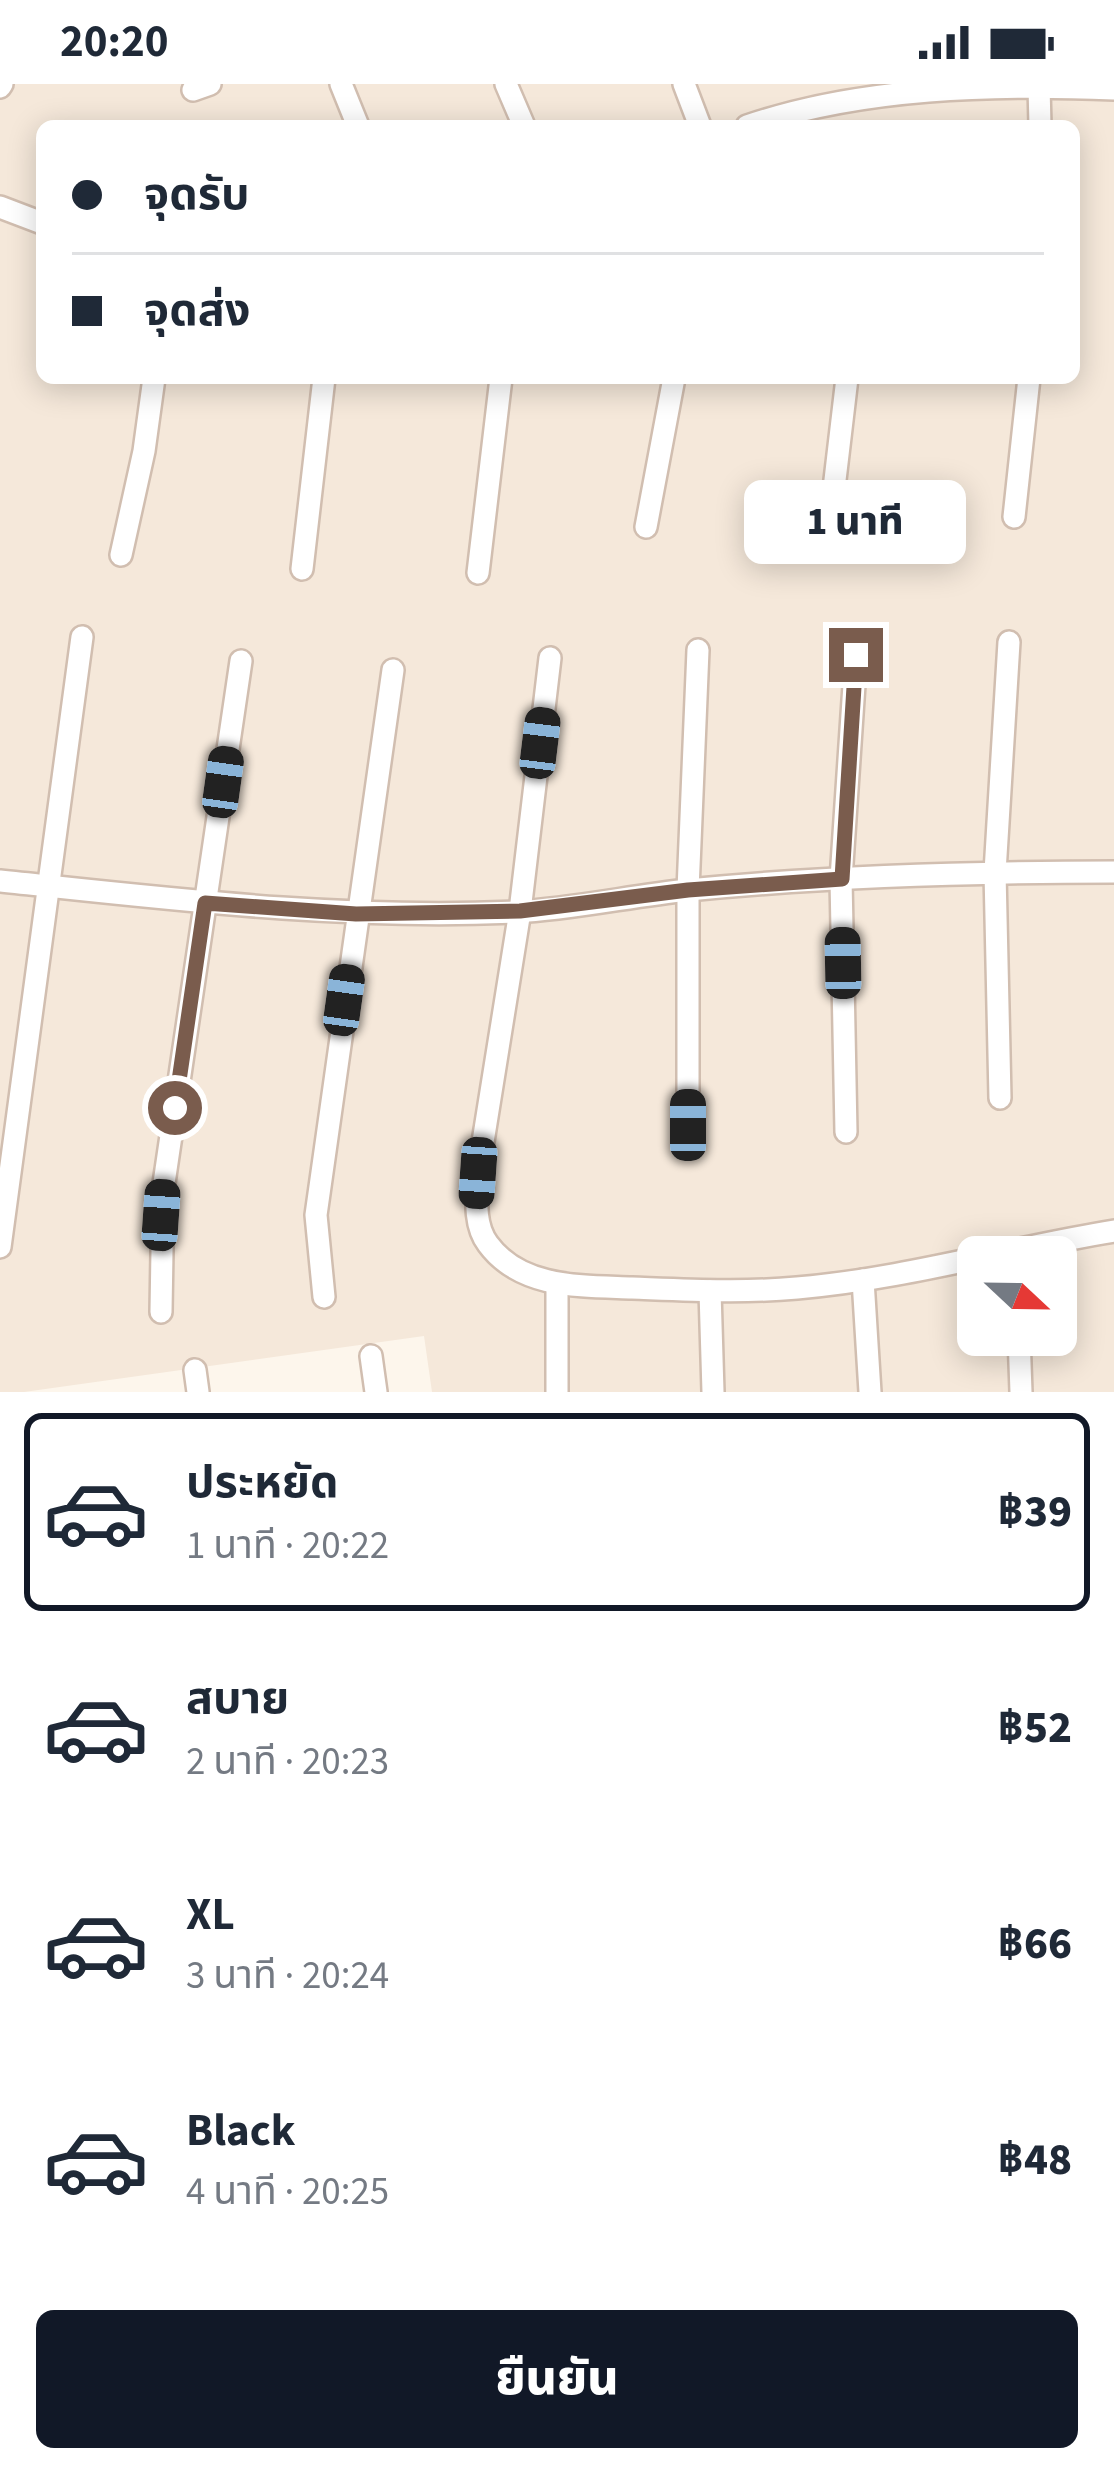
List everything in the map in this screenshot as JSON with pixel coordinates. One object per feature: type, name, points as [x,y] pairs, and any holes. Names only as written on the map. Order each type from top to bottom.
[{"type":"street","points":[[341,84],[356,120]]},
{"type":"street","points":[[506,84],[521,120]]},
{"type":"street","points":[[684,84],[698,120]]},
{"type":"street","points":[[1040,86],[1040,120]]},
{"type":"street","points":[[798,120],[841,115],[932,88],[1114,89]]},
{"type":"street","points":[[0,207],[36,221]]},
{"type":"street","points":[[121,555],[153,384]]},
{"type":"street","points":[[302,569],[323,384]]},
{"type":"street","points":[[478,573],[500,384]]},
{"type":"street","points":[[646,527],[673,384]]},
{"type":"street","points":[[827,548],[846,384]]},
{"type":"street","points":[[1014,517],[1028,384]]},
{"type":"street","points":[[0,1247],[82,637]]},
{"type":"street","points":[[1000,1098],[995,872],[1010,642]]},
{"type":"street","points":[[688,1125],[688,890],[698,650]]},
{"type":"street","points":[[846,1132],[842,879],[856,655]]},
{"type":"street","points":[[550,658],[520,911],[476,1206],[489,1246],[507,1262],[557,1285],[710,1291],[797,1288],[957,1263]]},
{"type":"street","points":[[161,1312],[163,1190],[241,661]]},
{"type":"street","points":[[324,1298],[316,1215],[393,670]]},
{"type":"street","points":[[0,881],[356,914],[520,911],[688,890],[842,879],[1114,872]]},
{"type":"street","points":[[1077,1240],[1114,1232]]},
{"type":"street","points":[[863,1280],[870,1392]]},
{"type":"street","points":[[557,1285],[557,1392]]},
{"type":"street","points":[[710,1291],[713,1392]]},
{"type":"street","points":[[370,1356],[376,1392]]},
{"type":"street","points":[[1020,1356],[1022,1392]]},
{"type":"shaded area","points":[[0,84],[1114,84],[1114,1392],[432,1392],[424,1336],[0,1392]]},
{"type":"route","points":[[175,1108],[205,903],[356,914],[520,911],[688,890],[842,879],[856,655]]}]
